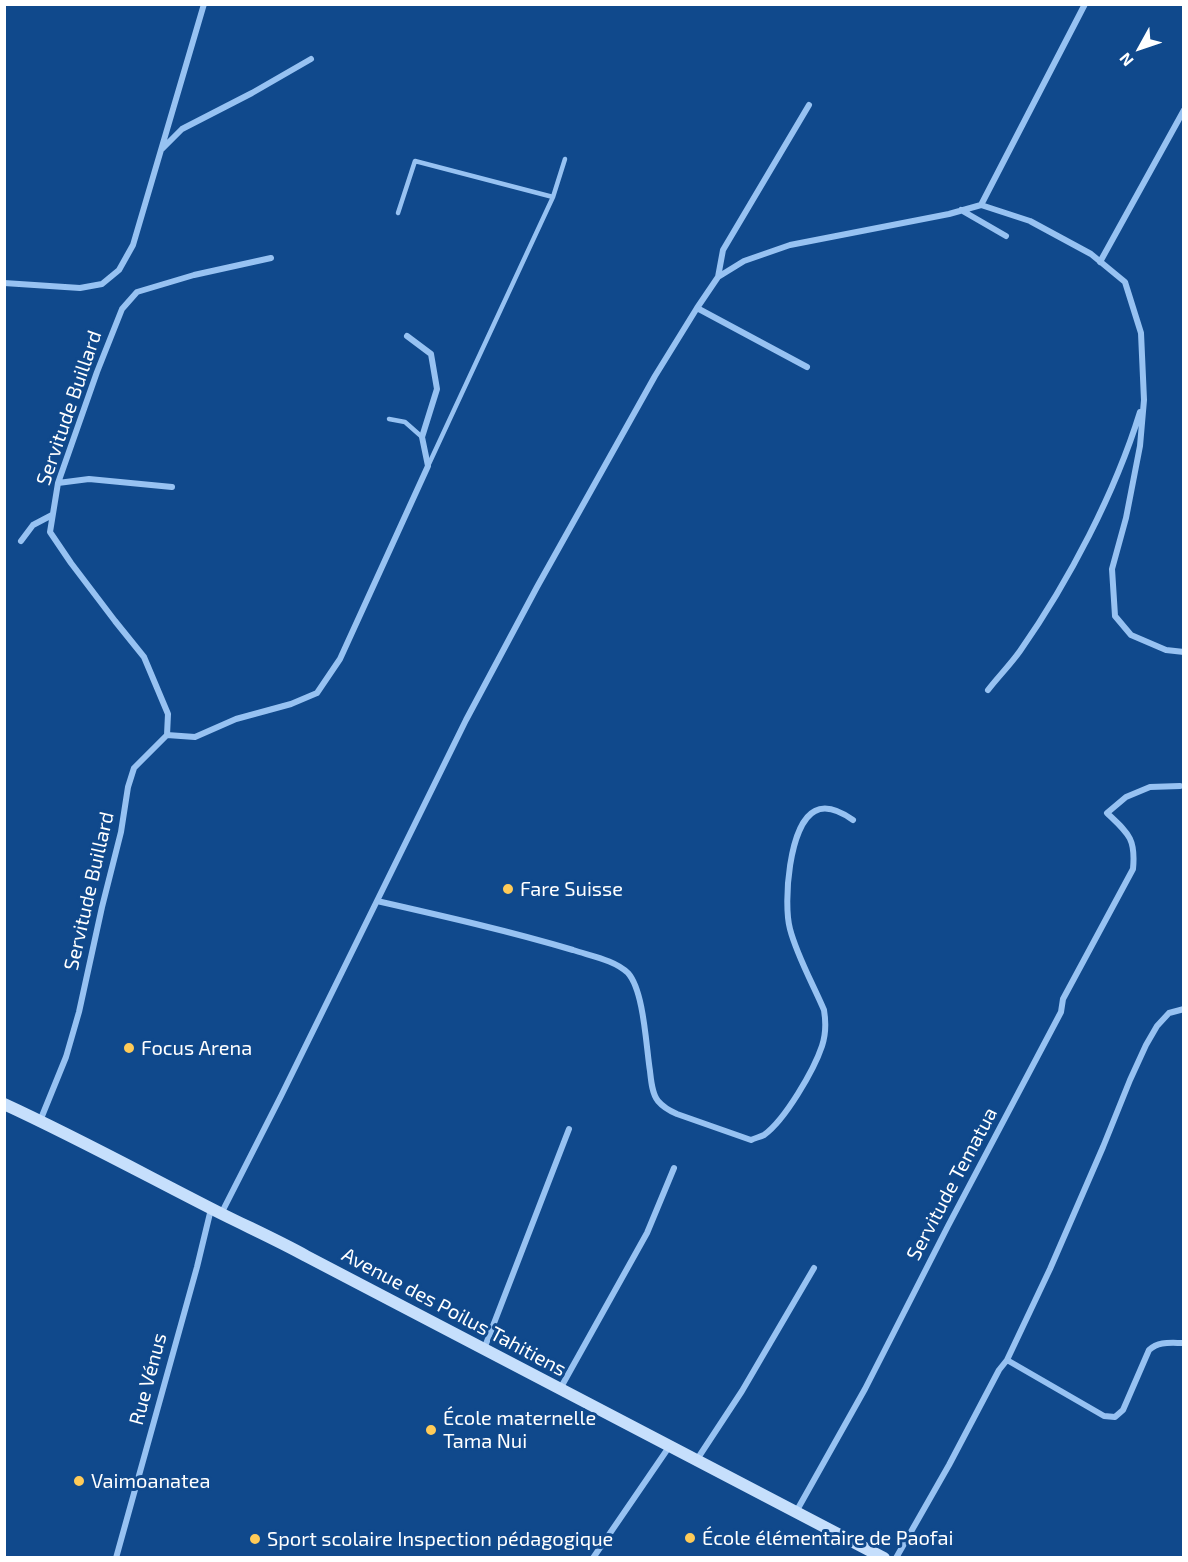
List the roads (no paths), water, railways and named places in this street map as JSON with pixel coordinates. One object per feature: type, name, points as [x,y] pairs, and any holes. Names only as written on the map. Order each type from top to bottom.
[{"type":"main road","name":"Avenue des Poilus Tahitiens","points":[[4,1104],[118,1159],[884,1557]]},
{"type":"street","points":[[4,283],[80,288],[102,284],[119,270],[133,245],[204,4]]},
{"type":"street","points":[[981,205],[1085,4]]},
{"type":"street","points":[[162,149],[182,129],[311,59]]},
{"type":"street","points":[[718,277],[723,250],[809,105]]},
{"type":"street","points":[[1101,262],[1184,110]]},
{"type":"street","points":[[718,277],[744,261],[790,245],[981,205],[1030,221],[1091,254],[1101,262],[1125,282],[1142,333],[1144,400],[1140,446],[1126,518],[1112,569],[1115,616],[1131,635],[1166,650],[1184,652]]},
{"type":"street","points":[[961,210],[1006,236]]},
{"type":"street","name":"Servitude Buillard","points":[[40,1121],[66,1057],[79,1012],[121,832],[128,787],[134,768],[166,735],[168,714],[144,657],[50,532],[58,483],[122,309],[137,292],[194,275],[272,258]]},
{"type":"street","name":"Rue Vénus","points":[[116,1557],[197,1267],[216,1211],[378,901],[466,720],[537,587],[650,385],[718,277]]},
{"type":"street","points":[[697,308],[807,367]]},
{"type":"street","points":[[166,735],[195,737],[236,719],[291,704],[318,693],[340,659],[428,466],[422,437],[437,389],[431,354],[407,336]]},
{"type":"street","points":[[988,690],[1019,652],[1084,546],[1128,449],[1144,400]]},
{"type":"street","points":[[58,483],[90,479],[172,487]]},
{"type":"street","points":[[21,541],[33,525],[52,514]]},
{"type":"street","name":"Servitude Tematua","points":[[796,1512],[865,1389],[1133,869],[1134,853],[1128,832],[1107,813],[1126,797],[1150,787],[1180,786]]},
{"type":"street","points":[[378,901],[547,942],[600,958],[617,966],[627,973],[640,998],[652,1086],[657,1100],[668,1110],[677,1114],[751,1140],[763,1135],[799,1092],[822,1046],[826,1023],[825,1010],[789,928],[786,895],[790,866],[798,836],[807,817],[816,810],[826,808],[836,810],[853,820]]},
{"type":"street","points":[[896,1557],[950,1465],[999,1370],[1007,1360],[1050,1269],[1146,1045],[1157,1026],[1169,1013],[1184,1009]]},
{"type":"street","points":[[484,1350],[569,1129]]},
{"type":"street","points":[[560,1389],[646,1233],[674,1168]]},
{"type":"street","points":[[696,1461],[742,1390],[814,1268]]},
{"type":"street","points":[[1007,1360],[1104,1416],[1115,1417],[1124,1410],[1149,1350],[1165,1342],[1184,1343]]},
{"type":"street","points":[[593,1557],[669,1447]]},
{"type":"lane","points":[[428,466],[553,197],[565,159]]},
{"type":"lane","points":[[398,213],[415,161],[553,197]]},
{"type":"lane","points":[[389,419],[405,422],[422,437]]},
{"type":"place","name":"Fare Suisse","points":[[508,889]]},
{"type":"place","name":"Focus Arena","points":[[129,1048]]},
{"type":"place","name":"École maternelle Tama Nui","points":[[431,1430]]},
{"type":"place","name":"Vaimoanatea","points":[[79,1481]]},
{"type":"place","name":"École élémentaire de Paofai","points":[[690,1538]]},
{"type":"place","name":"Sport scolaire Inspection pédagogique","points":[[255,1539]]}]
